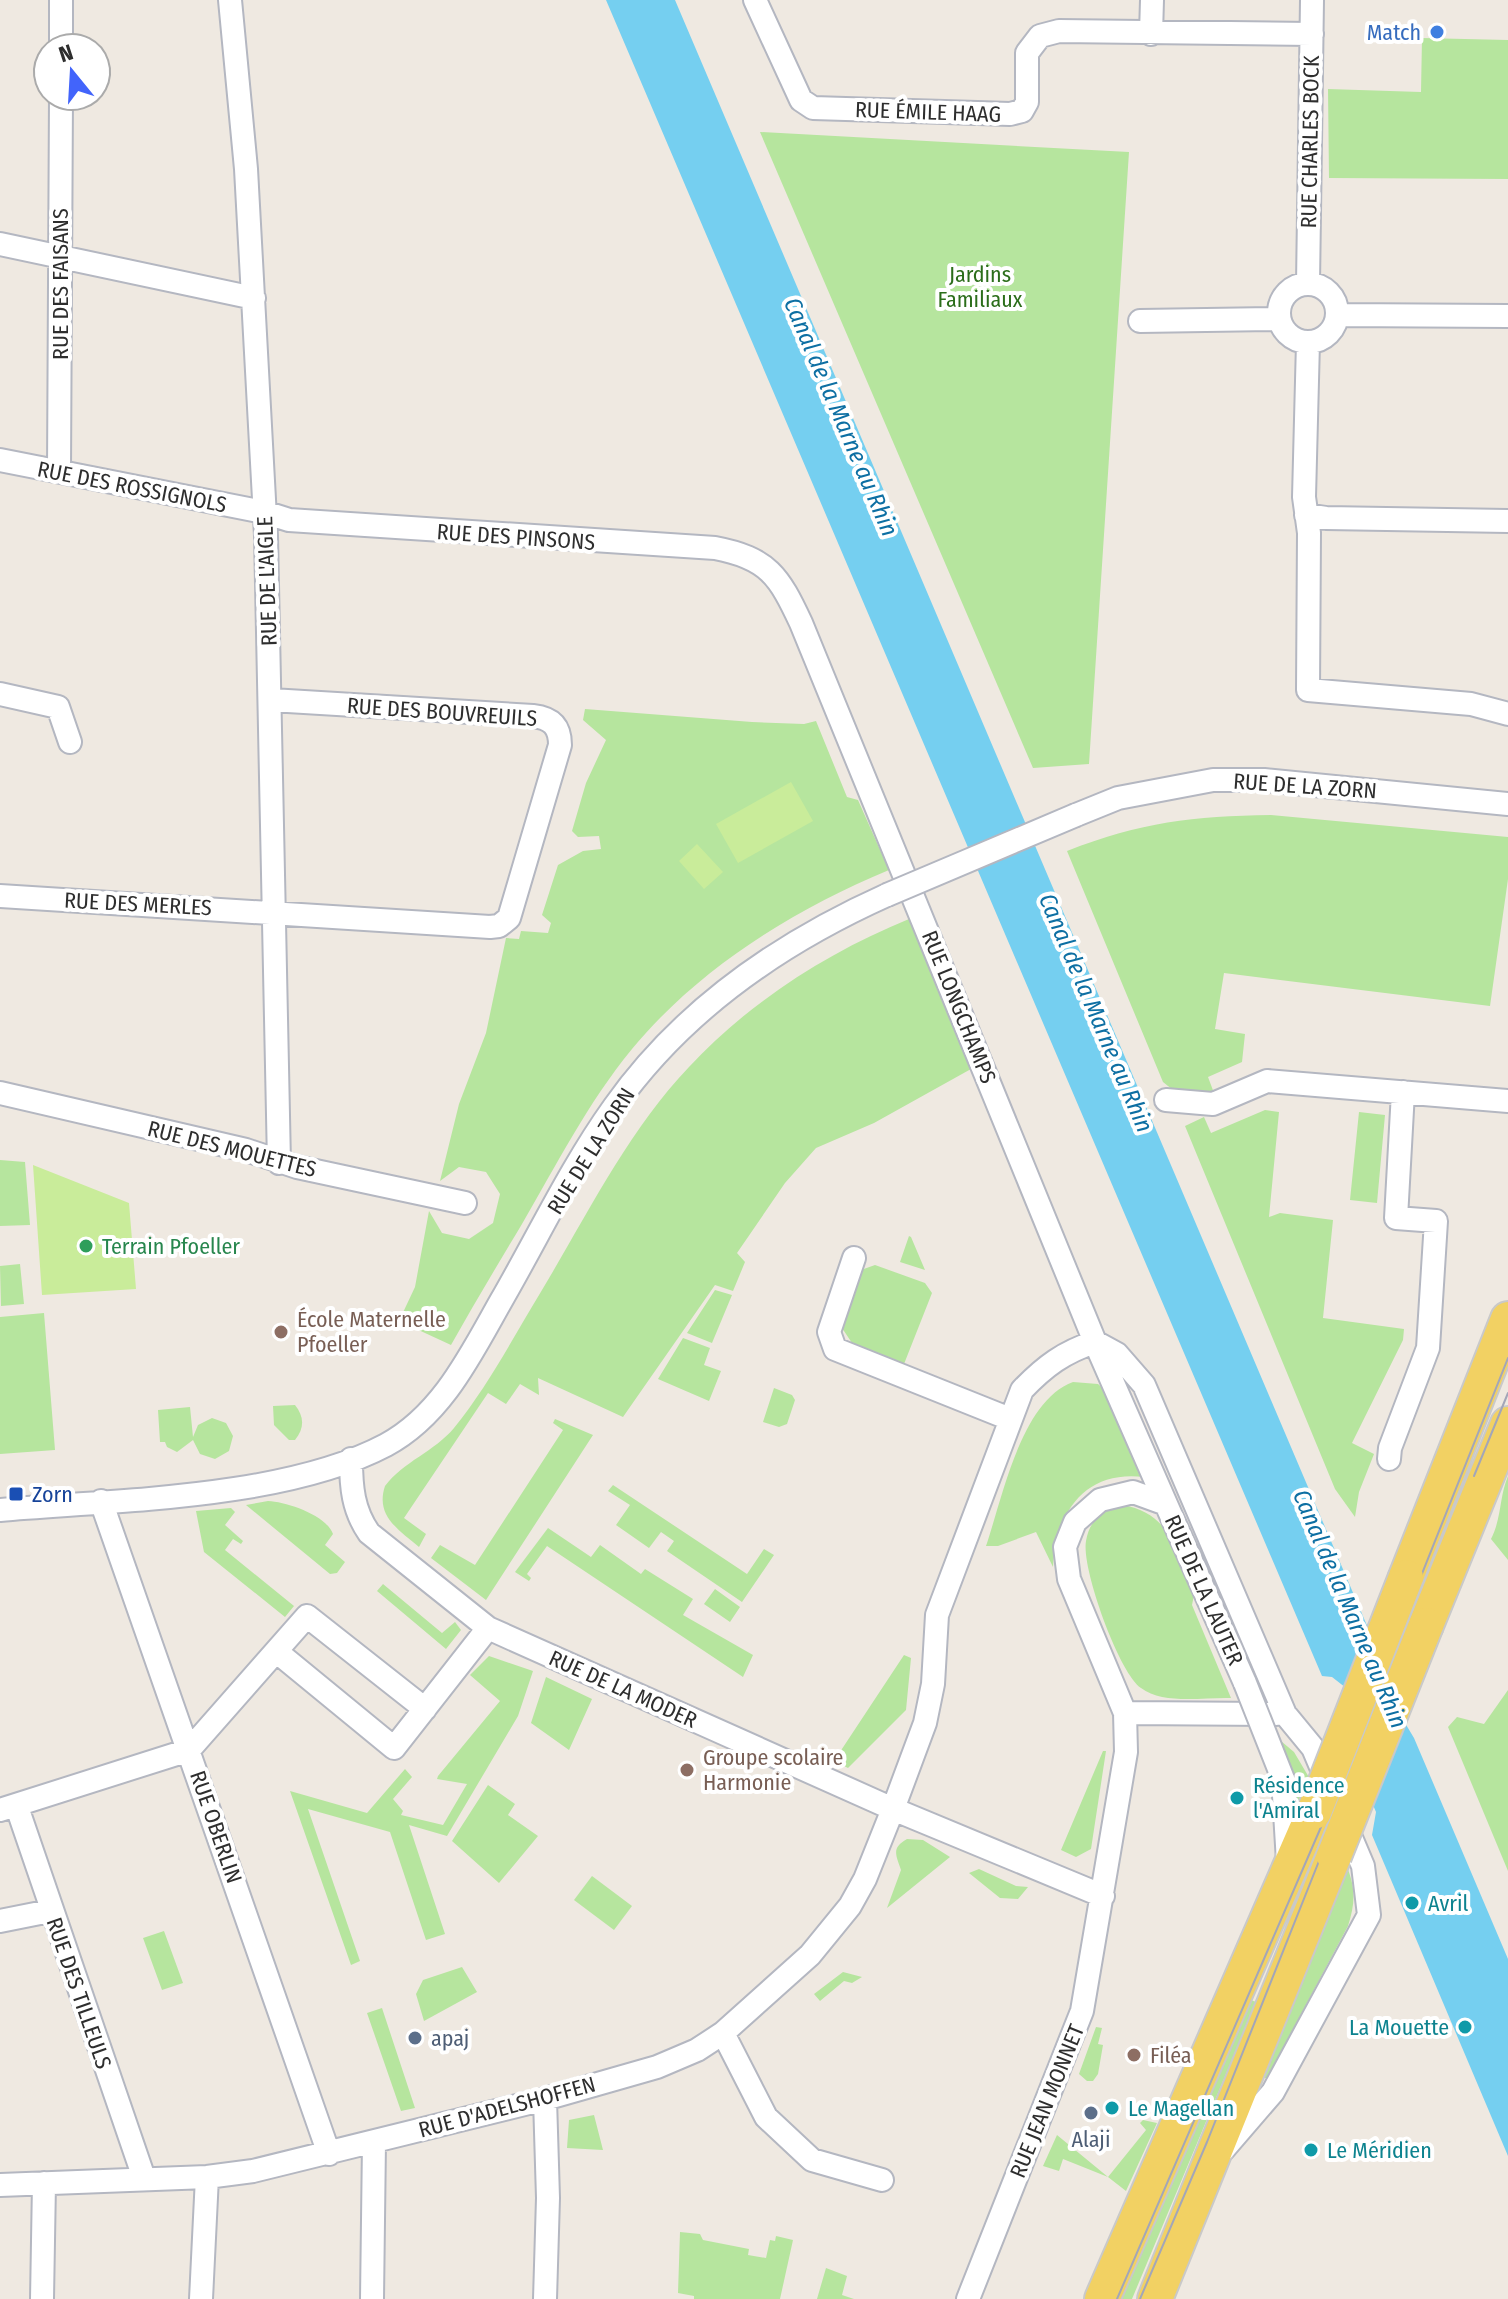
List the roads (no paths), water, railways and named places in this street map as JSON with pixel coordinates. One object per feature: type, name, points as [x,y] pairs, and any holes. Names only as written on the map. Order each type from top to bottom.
[{"type":"main road","points":[[1102,2299],[1314,1812],[1508,1319]]},
{"type":"main road","points":[[1155,2299],[1508,1424]]},
{"type":"street","points":[[61,0],[61,32]]},
{"type":"street","name":"RUE DE L'AIGLE","points":[[230,0],[254,298],[264,512],[271,700],[279,1163]]},
{"type":"street","name":"RUE ÉMILE HAAG","points":[[755,0],[801,100],[813,108],[1010,114],[1022,111],[1027,102],[1027,53],[1040,36],[1059,31],[1312,34]]},
{"type":"street","points":[[1151,34],[1152,0]]},
{"type":"street","name":"RUE CHARLES BOCK","points":[[1308,284],[1312,0]]},
{"type":"street","name":"RUE DES FAISANS","points":[[59,471],[61,112]]},
{"type":"street","points":[[0,244],[254,298]]},
{"type":"street","points":[[1308,284],[1326,290],[1336,306],[1337,315],[1324,337],[1308,342],[1286,333],[1279,319],[1285,294],[1308,284]]},
{"type":"street","points":[[1337,315],[1508,316]]},
{"type":"street","points":[[1140,321],[1279,319]]},
{"type":"street","points":[[1308,342],[1305,413],[1308,690],[1471,704],[1508,714]]},
{"type":"street","name":"RUE DES ROSSIGNOLS","points":[[0,460],[264,512]]},
{"type":"street","name":"RUE DES PINSONS","points":[[264,512],[276,518],[304,522],[715,548],[751,557],[767,566]]},
{"type":"street","points":[[1306,515],[1341,519],[1508,521]]},
{"type":"street","name":"RUE LONGCHAMPS","points":[[767,566],[781,583],[807,638],[1095,1342],[1166,1504]]},
{"type":"street","points":[[0,694],[58,707],[70,742]]},
{"type":"street","name":"RUE DES BOUVREUILS","points":[[271,700],[533,716],[551,721],[557,728],[560,745],[513,910],[499,926],[275,910]]},
{"type":"street","name":"RUE DE LA ZORN","points":[[0,1510],[299,1477],[385,1445],[412,1428],[440,1401],[471,1354],[613,1107],[658,1053],[739,978],[788,944],[887,895],[1118,798],[1213,780],[1264,780],[1508,804]]},
{"type":"street","name":"RUE DES MERLES","points":[[0,896],[275,910]]},
{"type":"street","points":[[1166,1100],[1213,1104],[1267,1081],[1508,1101]]},
{"type":"street","points":[[1389,1459],[1428,1348],[1436,1221],[1396,1218],[1403,1092]]},
{"type":"street","name":"RUE DES MOUETTES","points":[[0,1093],[246,1150],[279,1163],[465,1203]]},
{"type":"street","points":[[854,1258],[829,1332],[835,1349],[1010,1419],[1022,1390],[1044,1366],[1067,1351],[1095,1342],[1117,1354],[1144,1385],[1285,1714],[1313,1748],[1363,1866],[1369,1915],[1273,2092],[1212,2163]]},
{"type":"street","name":"RUE D'ADELSHOFFEN","points":[[0,2185],[207,2177],[253,2171],[545,2099],[657,2067],[697,2050],[723,2033],[810,1955],[850,1906],[893,1809],[925,1723],[933,1684],[937,1615],[1010,1419]]},
{"type":"street","name":"RUE DE LA MODER","points":[[351,1459],[353,1496],[358,1517],[369,1533],[488,1628],[893,1809],[1103,1896]]},
{"type":"street","name":"RUE DE LA LAUTER","points":[[1103,1896],[1126,1752],[1125,1713],[1069,1579],[1065,1547],[1075,1522],[1100,1500],[1133,1492],[1166,1504],[1245,1683],[1283,1779],[1289,1871]]},
{"type":"street","name":"RUE OBERLIN","points":[[101,1501],[329,2154]]},
{"type":"street","points":[[9,1808],[189,1750],[307,1616],[425,1709]]},
{"type":"street","points":[[277,1652],[394,1748],[488,1628]]},
{"type":"street","points":[[1125,1713],[1285,1714]]},
{"type":"street","name":"RUE DES TILLEULS","points":[[9,1808],[50,1911],[144,2178]]},
{"type":"street","name":"RUE JEAN MONNET","points":[[968,2299],[1082,2011],[1103,1896]]},
{"type":"street","points":[[0,1921],[50,1911]]},
{"type":"street","points":[[723,2033],[766,2117],[812,2160],[882,2180]]},
{"type":"street","points":[[545,2099],[548,2198],[545,2299]]},
{"type":"street","points":[[372,2299],[374,2142]]},
{"type":"street","points":[[201,2299],[207,2177]]},
{"type":"street","points":[[42,2299],[44,2183]]},
{"type":"water","name":"Canal de la Marne au Rhin","points":[[606,0],[675,0],[1371,1635],[1364,1668],[1385,1716],[1405,1723],[1414,1738],[1508,1959],[1508,2156],[1372,1835],[1376,1812],[1352,1755],[1350,1691],[1332,1677],[1322,1676]]},
{"type":"tram line","points":[[1117,2299],[1321,1827],[1508,1358]]},
{"type":"tram line","points":[[1474,1476],[1508,1393]]},
{"type":"tram line","points":[[1140,2299],[1207,2142],[1323,1851]]},
{"type":"place","name":"Match","points":[[1437,32]]},
{"type":"place","name":"Terrain Pfoeller","points":[[86,1246]]},
{"type":"place","name":"École Maternelle Pfoeller","points":[[281,1332]]},
{"type":"place","name":"Zorn","points":[[16,1494]]},
{"type":"place","name":"Groupe scolaire Harmonie","points":[[687,1770]]},
{"type":"place","name":"Résidence l'Amiral","points":[[1237,1798]]},
{"type":"place","name":"Avril","points":[[1412,1903]]},
{"type":"place","name":"La Mouette","points":[[1465,2027]]},
{"type":"place","name":"apaj","points":[[415,2038]]},
{"type":"place","name":"Filéa","points":[[1134,2055]]},
{"type":"place","name":"Le Magellan","points":[[1112,2108]]},
{"type":"place","name":"Alaji","points":[[1091,2113]]},
{"type":"place","name":"Le Méridien","points":[[1311,2150]]},
{"type":"park label","name":"Jardins Familiaux","points":[[980,286]]}]
